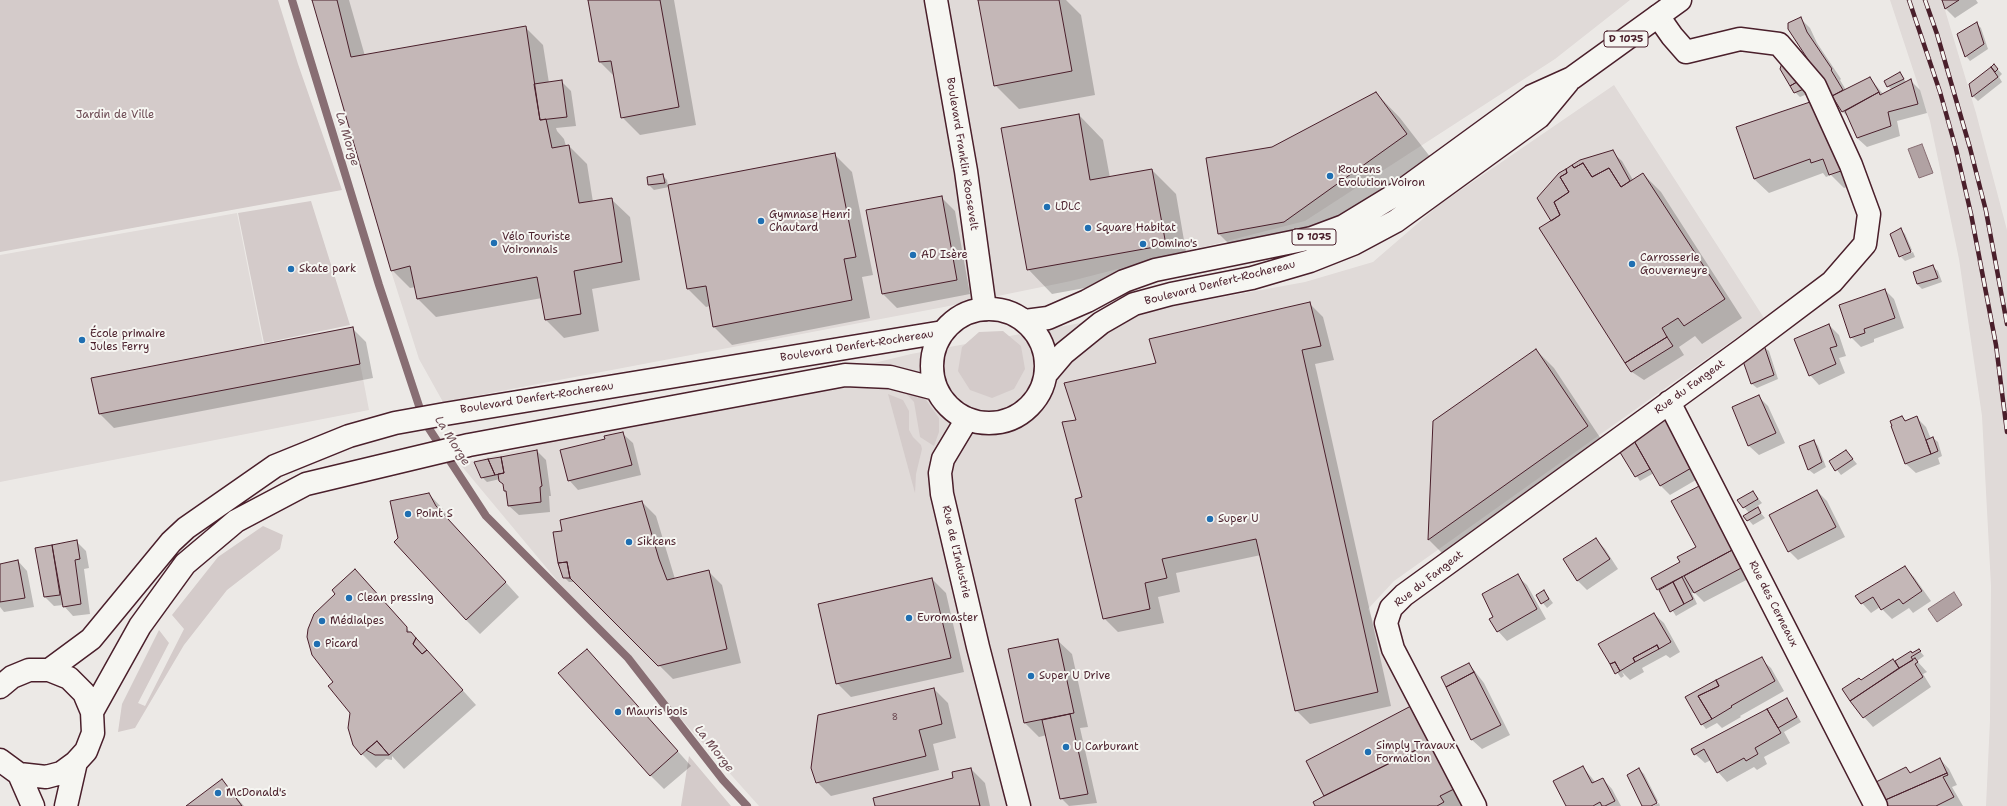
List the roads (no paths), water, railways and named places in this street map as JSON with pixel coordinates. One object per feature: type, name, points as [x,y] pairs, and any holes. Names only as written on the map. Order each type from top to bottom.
[{"type":"main road","name":"Boulevard Franklin Roosevelt","points":[[936,0],[966,170],[985,309]]},
{"type":"main road","name":"Boulevard Denfert-Rochereau","points":[[1025,321],[1048,318],[1087,301],[1124,281],[1155,270],[1312,238],[1344,226],[1403,190],[1532,96],[1572,78],[1680,0]]},
{"type":"main road","name":"Rue du Fangeat","points":[[1474,806],[1393,650],[1386,623],[1391,608],[1404,595],[1832,282],[1865,244],[1868,214],[1851,165],[1815,86],[1779,44],[1740,39],[1686,52],[1672,36],[1658,16]]},
{"type":"main road","name":"Boulevard Denfert-Rochereau","points":[[1047,373],[1045,353],[1038,335],[1025,321],[1006,311],[985,309],[962,316],[943,332],[934,350],[932,369],[936,389],[949,407],[967,419],[993,424],[1019,416],[1038,398],[1047,373],[1064,353],[1101,323],[1134,304],[1170,294],[1252,278],[1310,261],[1353,244],[1396,221],[1539,117],[1572,78]]},
{"type":"main road","name":"Boulevard Denfert-Rochereau","points":[[49,670],[91,639],[171,542],[186,528],[275,466],[349,436],[395,423],[445,414],[943,332]]},
{"type":"main road","points":[[92,712],[140,626],[185,564],[236,522],[306,484],[469,445],[845,375],[890,377],[936,389]]},
{"type":"main road","name":"Rue des Cerneaux","points":[[1669,402],[1876,806]]},
{"type":"main road","name":"Rue de l'Industrie","points":[[967,419],[944,459],[940,473],[942,494],[978,647],[1020,806]]},
{"type":"main road","points":[[4,679],[29,670],[49,670],[69,678],[84,693],[92,712],[93,733],[86,751],[76,762],[61,773],[46,777],[19,774]]},
{"type":"main road","points":[[0,760],[19,774],[33,806]]},
{"type":"main road","points":[[66,806],[76,762]]},
{"type":"waterway","name":"La Morge","points":[[292,0],[379,285],[424,421],[486,516],[628,658],[723,780],[747,806]]},
{"type":"railway","points":[[1909,0],[1940,92],[1956,149],[1971,214],[1996,345],[2007,432]]},
{"type":"railway","points":[[1925,0],[1937,34],[1970,148],[1986,211],[2007,324]]},
{"type":"place","name":"Routens Evolution Voiron","points":[[1330,176]]},
{"type":"place","name":"LDLC","points":[[1047,207]]},
{"type":"place","name":"Gymnase Henri Chautard","points":[[761,221]]},
{"type":"place","name":"Square Habitat","points":[[1088,228]]},
{"type":"place","name":"Vélo Touriste Voironnais","points":[[494,243]]},
{"type":"place","name":"Domino's","points":[[1143,244]]},
{"type":"place","name":"AD Isère","points":[[913,255]]},
{"type":"place","name":"Carrosserie Gouverneyre","points":[[1632,264]]},
{"type":"place","name":"Skate park","points":[[291,269]]},
{"type":"place","name":"École primaire Jules Ferry","points":[[82,340]]},
{"type":"place","name":"Point S","points":[[408,514]]},
{"type":"place","name":"Super U","points":[[1210,519]]},
{"type":"place","name":"Sikkens","points":[[629,542]]},
{"type":"place","name":"Clean pressing","points":[[349,598]]},
{"type":"place","name":"Euromaster","points":[[909,618]]},
{"type":"place","name":"Médialpes","points":[[322,621]]},
{"type":"place","name":"Picard","points":[[317,644]]},
{"type":"place","name":"Super U Drive","points":[[1031,676]]},
{"type":"place","name":"Mauris bois","points":[[618,712]]},
{"type":"place","name":"U Carburant","points":[[1066,747]]},
{"type":"place","name":"Simply Travaux Formation","points":[[1368,752]]},
{"type":"place","name":"McDonald's","points":[[218,793]]},
{"type":"park label","name":"Jardin de Ville","points":[[115,115]]}]
